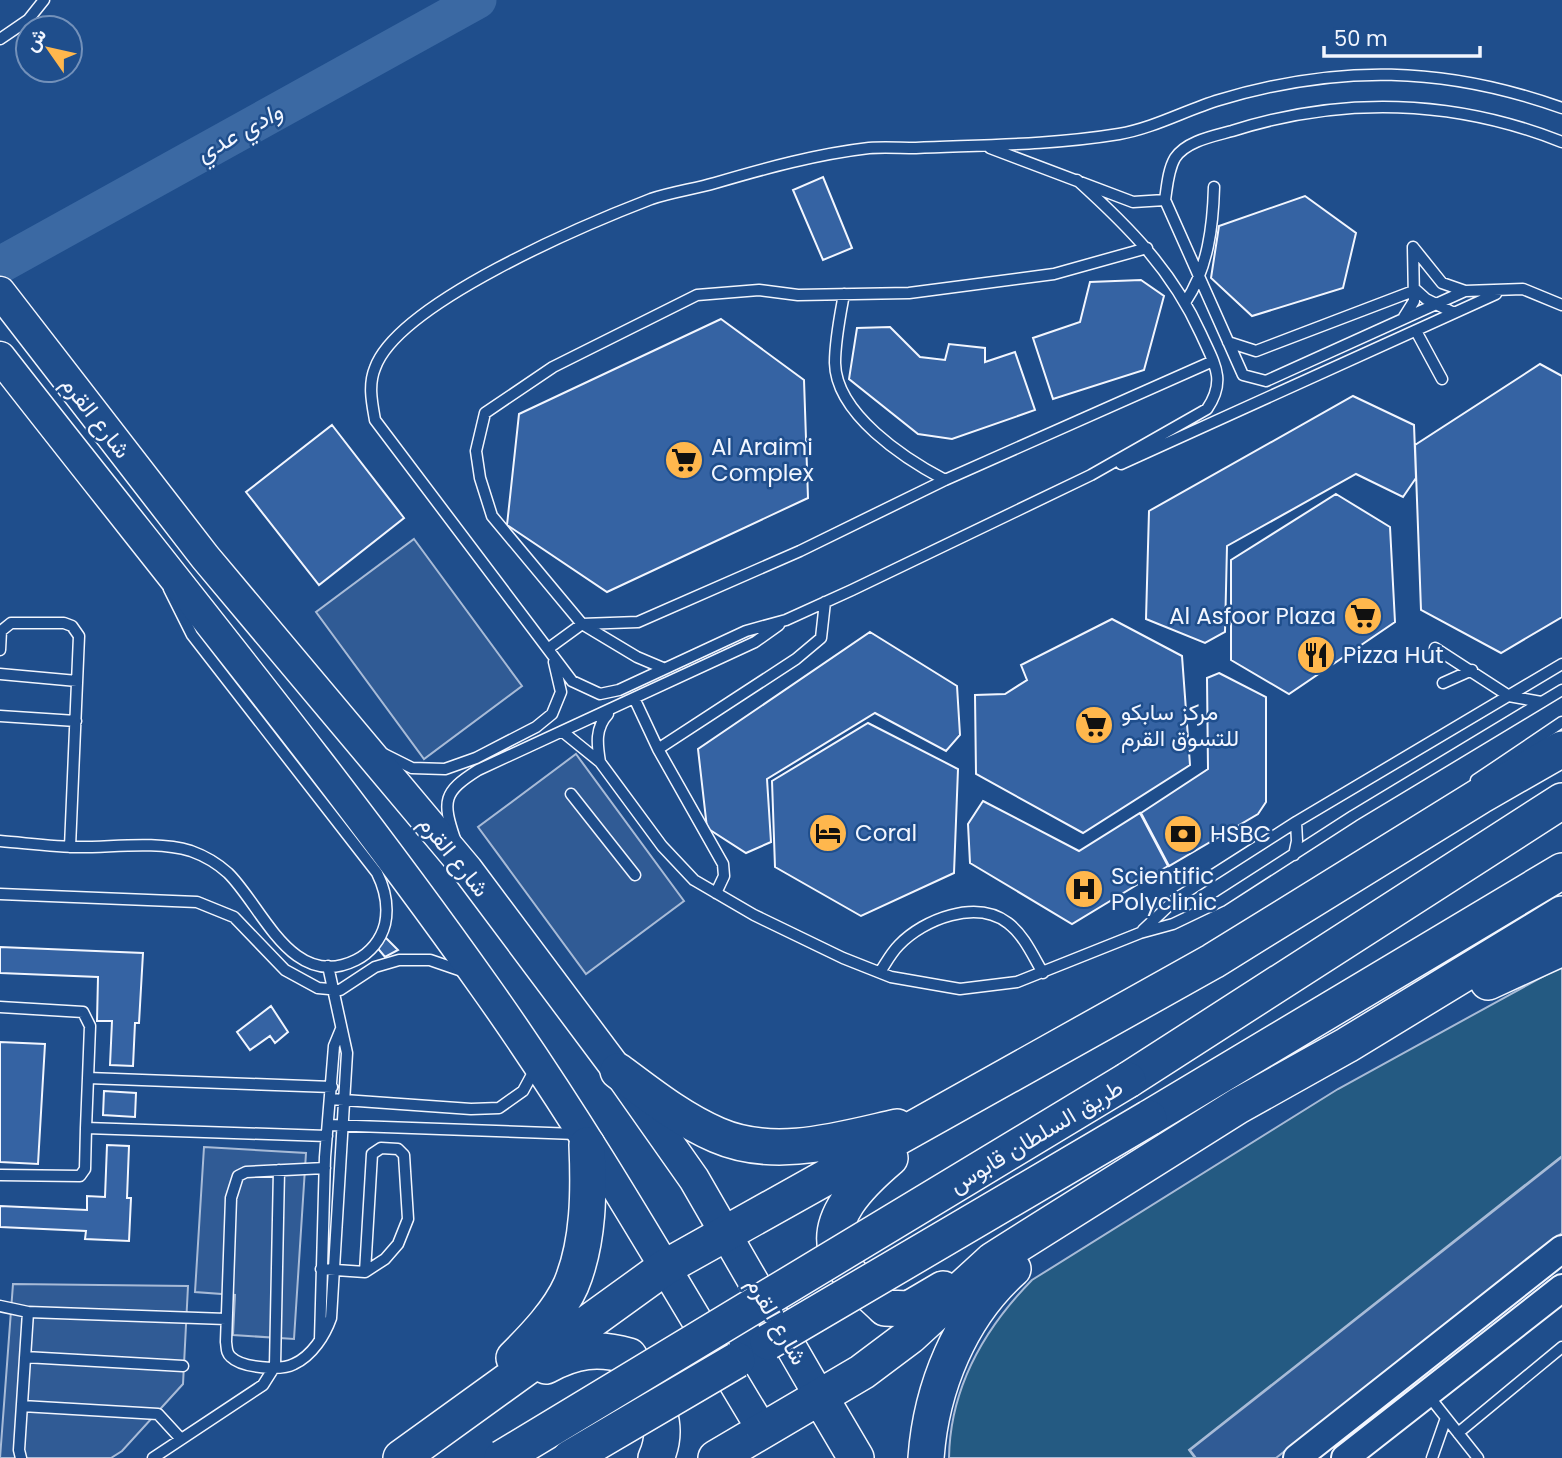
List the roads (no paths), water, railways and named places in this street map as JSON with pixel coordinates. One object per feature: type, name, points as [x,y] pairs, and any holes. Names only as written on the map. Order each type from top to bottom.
[{"type":"highway","points":[[401,1458],[463,1410],[664,1268],[938,1118],[1213,961],[1480,796],[1562,749]]},
{"type":"highway","name":"طريق السلطان قابوس","points":[[502,1458],[1128,1080],[1562,801]]},
{"type":"highway","name":"طريق السلطان قابوس","points":[[570,1458],[1149,1118],[1562,871]]},
{"type":"highway","points":[[938,1118],[869,1175],[848,1198],[835,1241],[839,1259],[886,1308],[909,1309],[993,1260],[1238,1106],[1347,1045],[1562,914]]},
{"type":"highway","points":[[1347,1045],[1562,948]]},
{"type":"highway","points":[[618,1070],[672,1111],[719,1136],[769,1146],[817,1145],[938,1118]]},
{"type":"highway","points":[[926,1458],[931,1420],[954,1348],[994,1286],[1034,1250],[1238,1106]]},
{"type":"highway","points":[[463,1410],[541,1330],[571,1286],[583,1237],[589,1188],[584,1140]]},
{"type":"highway","points":[[716,1458],[771,1445],[820,1397],[862,1373],[911,1336],[993,1260]]},
{"type":"highway","points":[[463,1410],[570,1353],[605,1349],[629,1356],[657,1405],[664,1440],[656,1458]]},
{"type":"highway","name":"شارع القرم","points":[[820,1397],[856,1458]]},
{"type":"main road","name":"شارع القرم","points":[[0,292],[105,429],[317,692],[467,869],[618,1070],[694,1179],[820,1397]]},
{"type":"main road","name":"شارع القرم","points":[[0,357],[372,834],[485,986],[664,1268],[771,1445]]},
{"type":"street","points":[[1297,1458],[1562,1249]]},
{"type":"street","points":[[1353,1456],[1562,1288]]},
{"type":"lane","points":[[0,39],[28,20],[44,0]]},
{"type":"lane","points":[[1077,180],[1147,248],[1186,301],[1218,370],[1216,395],[1207,409],[1091,475],[824,603],[786,620],[746,631],[619,690],[600,694],[572,681],[375,420],[370,391],[375,367],[395,337],[436,304],[517,260],[653,198],[763,168],[851,151],[1056,141],[1122,133],[1253,91],[1325,78],[1369,74],[1420,74],[1469,82],[1562,108]]},
{"type":"lane","points":[[1465,291],[1266,381],[1243,375],[1165,200],[1175,158],[1184,149],[1205,139],[1269,119],[1364,105],[1463,112],[1562,142]]},
{"type":"lane","points":[[976,144],[1133,202],[1165,200]]},
{"type":"lane","points":[[1186,301],[1200,278],[1211,229],[1214,187]]},
{"type":"lane","points":[[1404,318],[1415,301],[1413,247],[1442,283],[1465,291],[1531,291],[1562,303]]},
{"type":"lane","points":[[663,668],[582,624],[532,568],[492,516],[480,478],[476,451],[485,413],[553,368],[697,295],[759,290],[799,295],[909,293],[1054,274],[1147,248]]},
{"type":"lane","points":[[1228,342],[1256,351],[1416,289]]},
{"type":"lane","points":[[1416,289],[1434,304],[1454,313]]},
{"type":"lane","points":[[1091,475],[1152,451],[1499,292]]},
{"type":"lane","points":[[844,294],[835,366],[848,403],[873,430],[914,464],[945,480]]},
{"type":"lane","points":[[1416,331],[1442,379]]},
{"type":"lane","points":[[549,648],[582,624],[638,622],[800,551],[945,480],[1213,361]]},
{"type":"lane","points":[[0,841],[70,847],[163,847],[200,855],[228,873],[262,922],[306,961],[339,966],[362,957],[379,939],[387,908],[383,885],[183,621],[164,568]]},
{"type":"lane","points":[[658,749],[796,659],[821,638],[824,603]]},
{"type":"lane","points":[[467,869],[445,807],[447,796],[461,781],[478,770],[635,700],[755,642],[786,620]]},
{"type":"lane","points":[[0,650],[1,631],[11,623],[55,622],[72,626],[79,636],[70,847]]},
{"type":"lane","points":[[317,692],[384,754],[412,768],[445,769],[476,758],[536,727],[552,714],[561,692],[561,680],[549,648]]},
{"type":"lane","points":[[1434,648],[1509,696],[1541,702]]},
{"type":"lane","points":[[1140,933],[1177,898],[1296,822],[1562,664]]},
{"type":"lane","points":[[1443,684],[1472,670]]},
{"type":"lane","points":[[0,674],[77,681]]},
{"type":"lane","points":[[563,732],[600,762],[663,846],[694,880],[754,915],[880,972],[928,986],[960,989],[1017,982],[1140,933],[1173,924],[1221,901],[1562,690]]},
{"type":"lane","points":[[635,700],[658,749],[723,864],[724,876],[716,893]]},
{"type":"lane","points":[[600,762],[597,738],[601,722],[612,709]]},
{"type":"lane","points":[[0,716],[76,722]]},
{"type":"lane","points":[[1466,789],[1486,772],[1562,722]]},
{"type":"lane","points":[[570,794],[635,875]]},
{"type":"lane","points":[[1396,849],[1456,797]]},
{"type":"lane","points":[[1294,855],[1297,841],[1296,822]]},
{"type":"lane","points":[[0,894],[197,902],[234,917],[295,978],[331,990],[349,986],[366,972],[383,964],[414,959],[445,964],[485,986]]},
{"type":"lane","points":[[880,972],[897,947],[919,929],[944,917],[968,912],[995,916],[1010,924],[1043,972]]},
{"type":"lane","points":[[252,933],[262,922]]},
{"type":"lane","points":[[325,1168],[246,1172],[238,1176],[234,1186],[226,1319],[228,1354],[248,1364],[295,1364],[320,1340],[331,1318],[344,1126],[346,1047],[331,990],[328,966]]},
{"type":"lane","points":[[0,1007],[83,1012],[90,1026],[85,1169],[80,1177],[0,1175]]},
{"type":"lane","points":[[320,1340],[325,1168],[334,1046],[341,1029]]},
{"type":"lane","points":[[330,1099],[471,1110],[499,1108],[523,1091],[536,1065]]},
{"type":"lane","points":[[88,1078],[331,1087]]},
{"type":"lane","points":[[86,1128],[328,1130],[344,1126],[584,1140]]},
{"type":"lane","points":[[321,1269],[365,1272],[385,1259],[398,1244],[408,1219],[405,1159],[398,1149],[381,1148],[372,1154],[365,1272]]},
{"type":"lane","points":[[153,1458],[263,1385],[275,1366],[279,1170]]},
{"type":"lane","points":[[0,1306],[27,1312],[226,1319]]},
{"type":"lane","points":[[21,1458],[19,1450],[27,1312]]},
{"type":"lane","points":[[1458,1433],[1562,1347]]},
{"type":"lane","points":[[25,1357],[183,1366]]},
{"type":"lane","points":[[1427,1394],[1478,1458]]},
{"type":"lane","points":[[22,1406],[158,1414],[181,1439]]},
{"type":"lane","points":[[1432,1458],[1446,1418]]},
{"type":"waterway","name":"وادي عدي","points":[[0,265],[478,0]]},
{"type":"place","name":"Al Araimi Complex","points":[[684,460]]},
{"type":"place","name":"Al Asfoor Plaza","points":[[1363,616]]},
{"type":"place","name":"Pizza Hut","points":[[1316,655]]},
{"type":"place","name":"مركز سابكو للتسوق القرم","points":[[1094,725]]},
{"type":"place","name":"Coral","points":[[828,833]]},
{"type":"place","name":"HSBC","points":[[1183,834]]},
{"type":"place","name":"Scientific Polyclinic","points":[[1084,889]]}]
